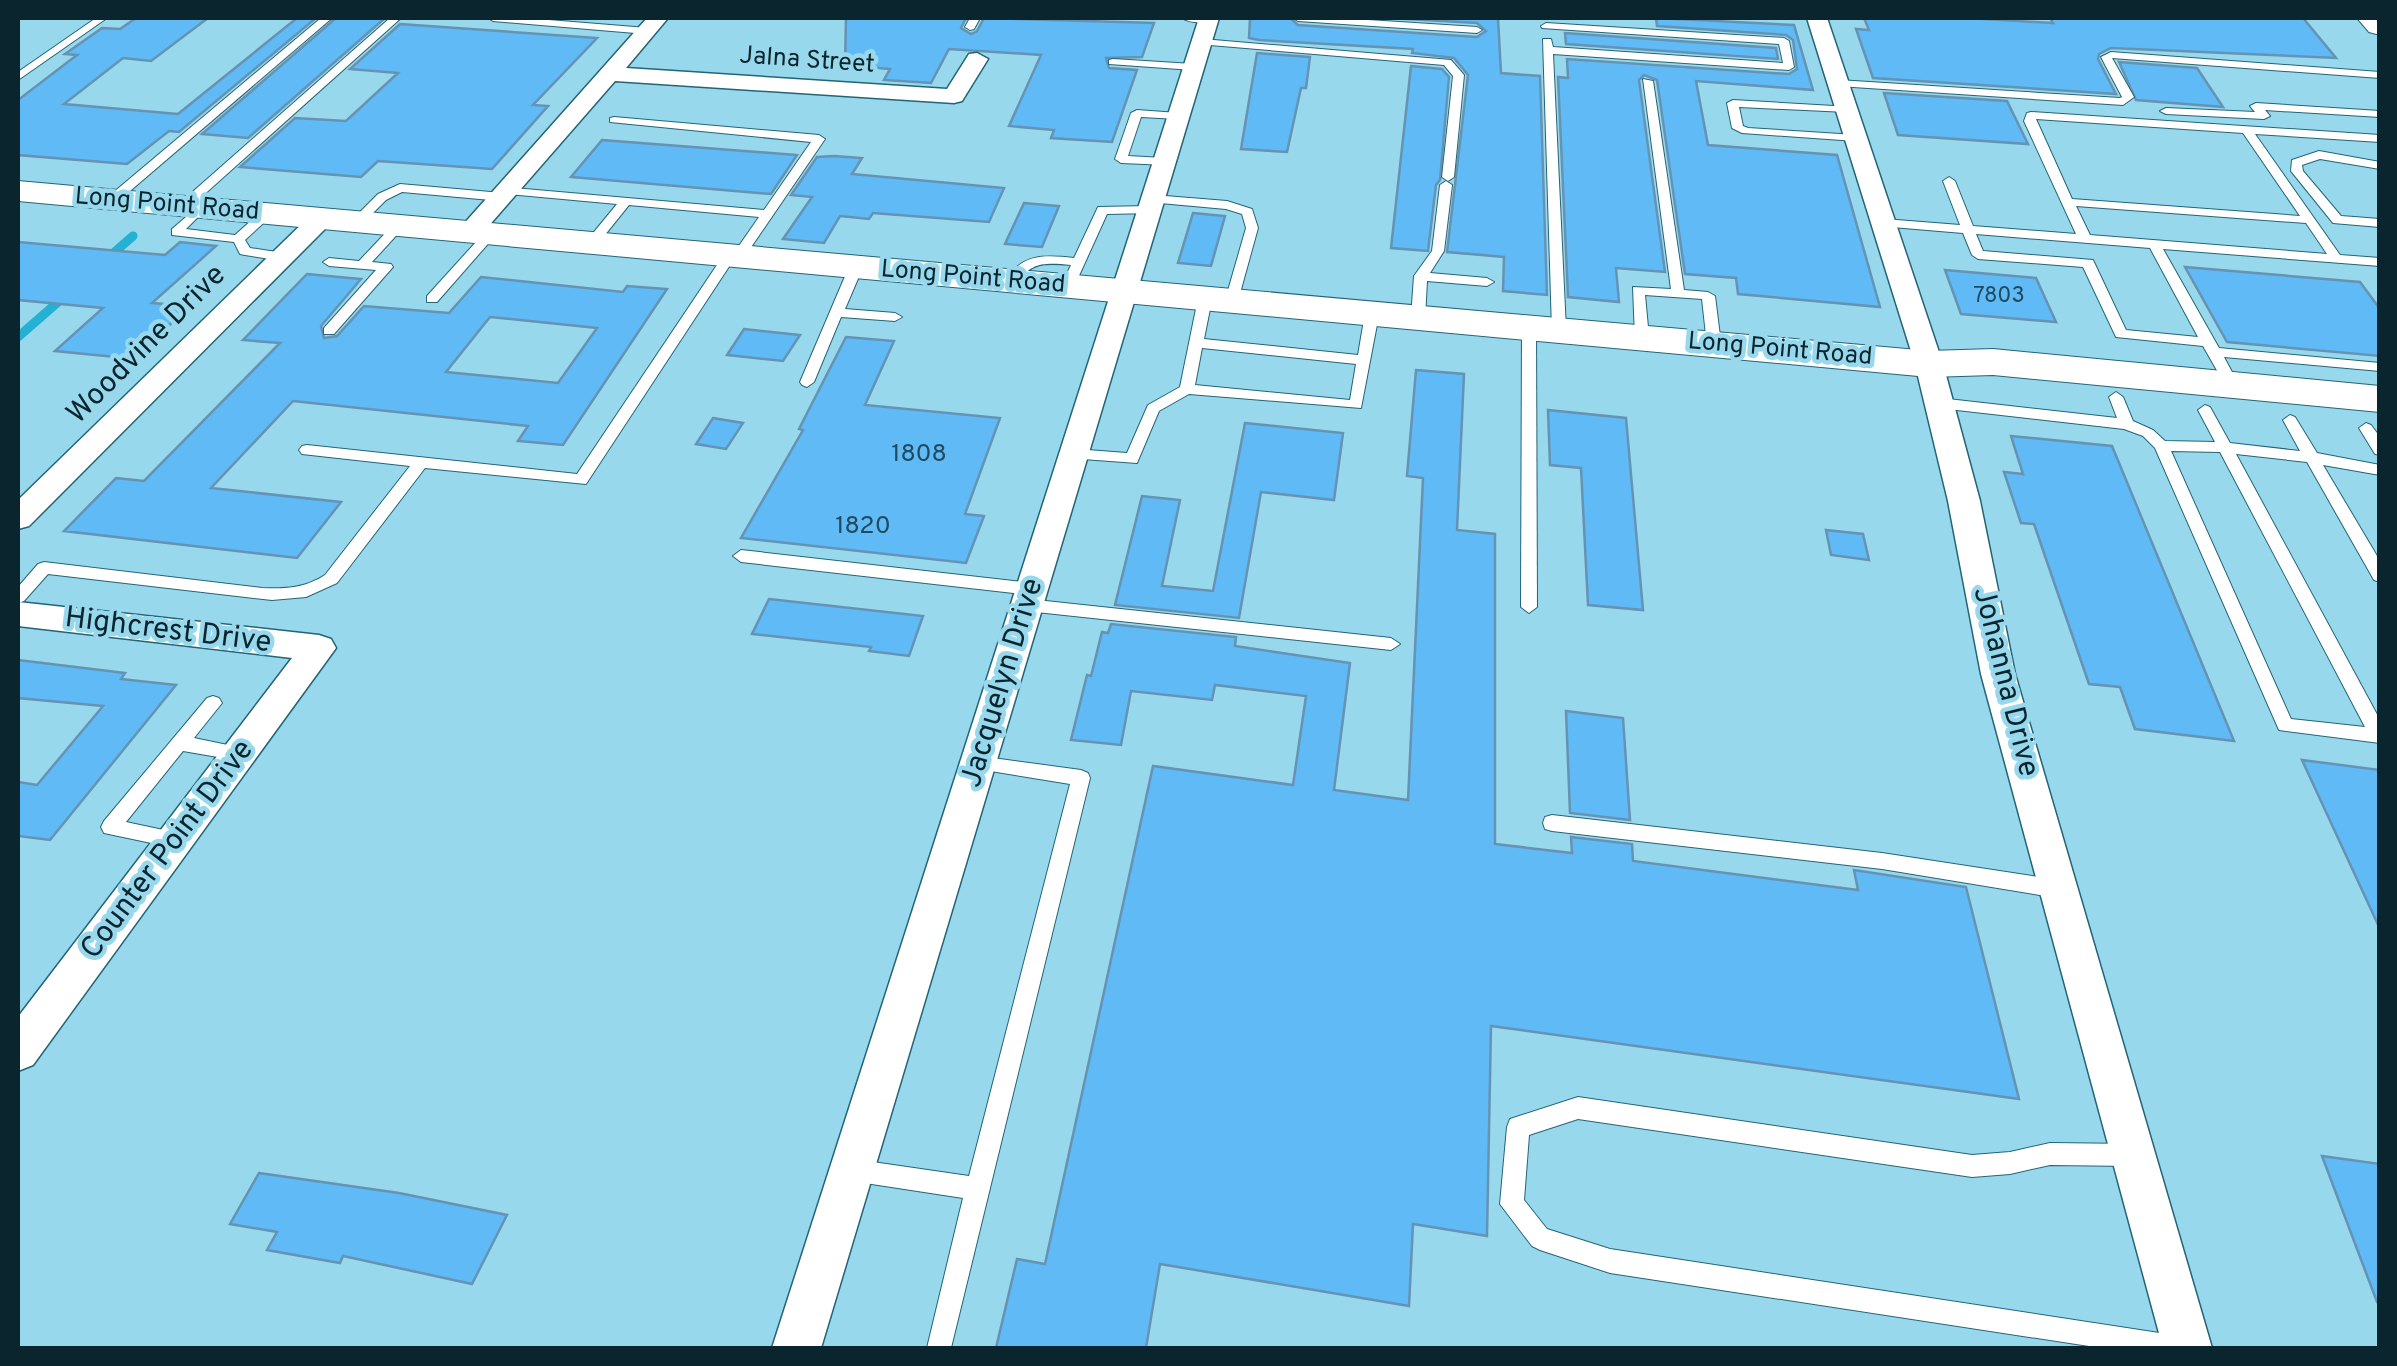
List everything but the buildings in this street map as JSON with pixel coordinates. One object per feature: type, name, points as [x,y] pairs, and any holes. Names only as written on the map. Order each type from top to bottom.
[{"type":"main road","points":[[2372,18],[2380,26]]},
{"type":"main road","name":"Long Point Road","points":[[21,194],[192,207],[252,226],[339,220],[1012,281],[1073,274],[1124,291],[1714,344],[1934,384],[2004,382],[2121,410],[2217,387],[2290,420],[2376,427]]},
{"type":"main road","name":"Long Point Road","points":[[1934,384],[1993,362],[2217,387],[2376,427]]},
{"type":"street","name":"Johanna Drive","points":[[1818,18],[1934,384],[1964,501],[1998,674],[2188,1348]]},
{"type":"street","points":[[480,233],[504,194],[653,24]]},
{"type":"street","name":"Jacquelyn Drive","points":[[796,1348],[1151,205],[1200,33]]},
{"type":"street","name":"Jalna Street","points":[[611,74],[954,96],[977,59]]},
{"type":"street","name":"Woodvine Drive","points":[[18,518],[282,257],[339,220]]},
{"type":"street","name":"Highcrest Drive","points":[[18,614],[320,648]]},
{"type":"street","name":"Counter Point Drive","points":[[18,1051],[320,648]]},
{"type":"lane","points":[[18,77],[102,18]]},
{"type":"lane","points":[[112,200],[327,18]]},
{"type":"lane","points":[[192,207],[396,18]]},
{"type":"lane","points":[[492,18],[653,24]]},
{"type":"lane","points":[[1298,18],[1477,30]]},
{"type":"lane","points":[[1529,607],[1544,329],[1546,22],[1784,41],[1790,67],[1547,50]]},
{"type":"lane","points":[[1112,62],[1200,33],[1447,62],[1457,68],[1460,75],[1438,251],[1421,276],[1418,318]]},
{"type":"lane","points":[[1838,82],[2123,102],[2128,97],[2106,57],[2110,55],[2380,75]]},
{"type":"lane","points":[[1646,82],[1678,293]]},
{"type":"lane","points":[[1847,109],[1733,103],[1738,128],[1746,131],[1856,138]]},
{"type":"lane","points":[[2166,111],[2264,116],[2256,106],[2380,114]]},
{"type":"lane","points":[[2085,239],[2030,121],[2031,115],[2380,139]]},
{"type":"lane","points":[[306,450],[580,480],[819,139],[614,120]]},
{"type":"lane","points":[[2246,129],[2336,258]]},
{"type":"lane","points":[[2380,166],[2319,155],[2296,163],[2297,171],[2337,220],[2380,223]]},
{"type":"lane","points":[[1950,181],[1978,254],[2088,263],[2121,334],[2217,387],[2310,456],[2380,470]]},
{"type":"lane","points":[[339,220],[400,188],[768,214]]},
{"type":"lane","points":[[591,243],[626,201]]},
{"type":"lane","points":[[2068,202],[2310,220]]},
{"type":"lane","points":[[1073,274],[1102,210],[1151,205],[1228,205],[1248,212],[1252,228],[1198,343],[1187,389]]},
{"type":"lane","points":[[1884,223],[2380,262]]},
{"type":"lane","points":[[252,226],[245,251],[282,257]]},
{"type":"lane","points":[[362,265],[399,226]]},
{"type":"lane","points":[[432,299],[480,233]]},
{"type":"lane","points":[[2154,244],[2379,736]]},
{"type":"lane","points":[[328,331],[386,267],[329,262]]},
{"type":"lane","points":[[807,382],[856,267]]},
{"type":"lane","points":[[1421,276],[1486,282]]},
{"type":"lane","points":[[1642,338],[1638,290],[1708,296],[1714,344]]},
{"type":"lane","points":[[838,313],[896,317]]},
{"type":"lane","points":[[1074,454],[1132,459],[1153,408],[1187,389],[1356,405],[1372,314]]},
{"type":"lane","points":[[1198,343],[1364,360]]},
{"type":"lane","points":[[2161,446],[2217,387],[2380,367]]},
{"type":"lane","points":[[2121,410],[2161,446],[2285,725],[2379,736]]},
{"type":"lane","points":[[2290,420],[2380,576]]},
{"type":"lane","points":[[18,597],[44,568],[262,594],[296,595],[315,590],[331,580],[421,463]]},
{"type":"lane","points":[[742,556],[1390,644]]},
{"type":"lane","points":[[176,840],[111,828],[213,702]]},
{"type":"lane","points":[[179,743],[240,754]]},
{"type":"lane","points":[[939,1348],[1080,778],[978,763]]},
{"type":"lane","points":[[1552,823],[1882,861],[2058,889]]},
{"type":"lane","points":[[2133,1155],[2050,1154],[1972,1166],[1578,1108],[1518,1127],[1512,1204],[1540,1238],[1610,1260],[2179,1348]]},
{"type":"lane","points":[[852,1170],[977,1189]]},
{"type":"waterway","points":[[130,238],[134,235]]},
{"type":"waterway","points":[[109,257],[133,236]]},
{"type":"waterway","points":[[18,337],[66,295]]}]
